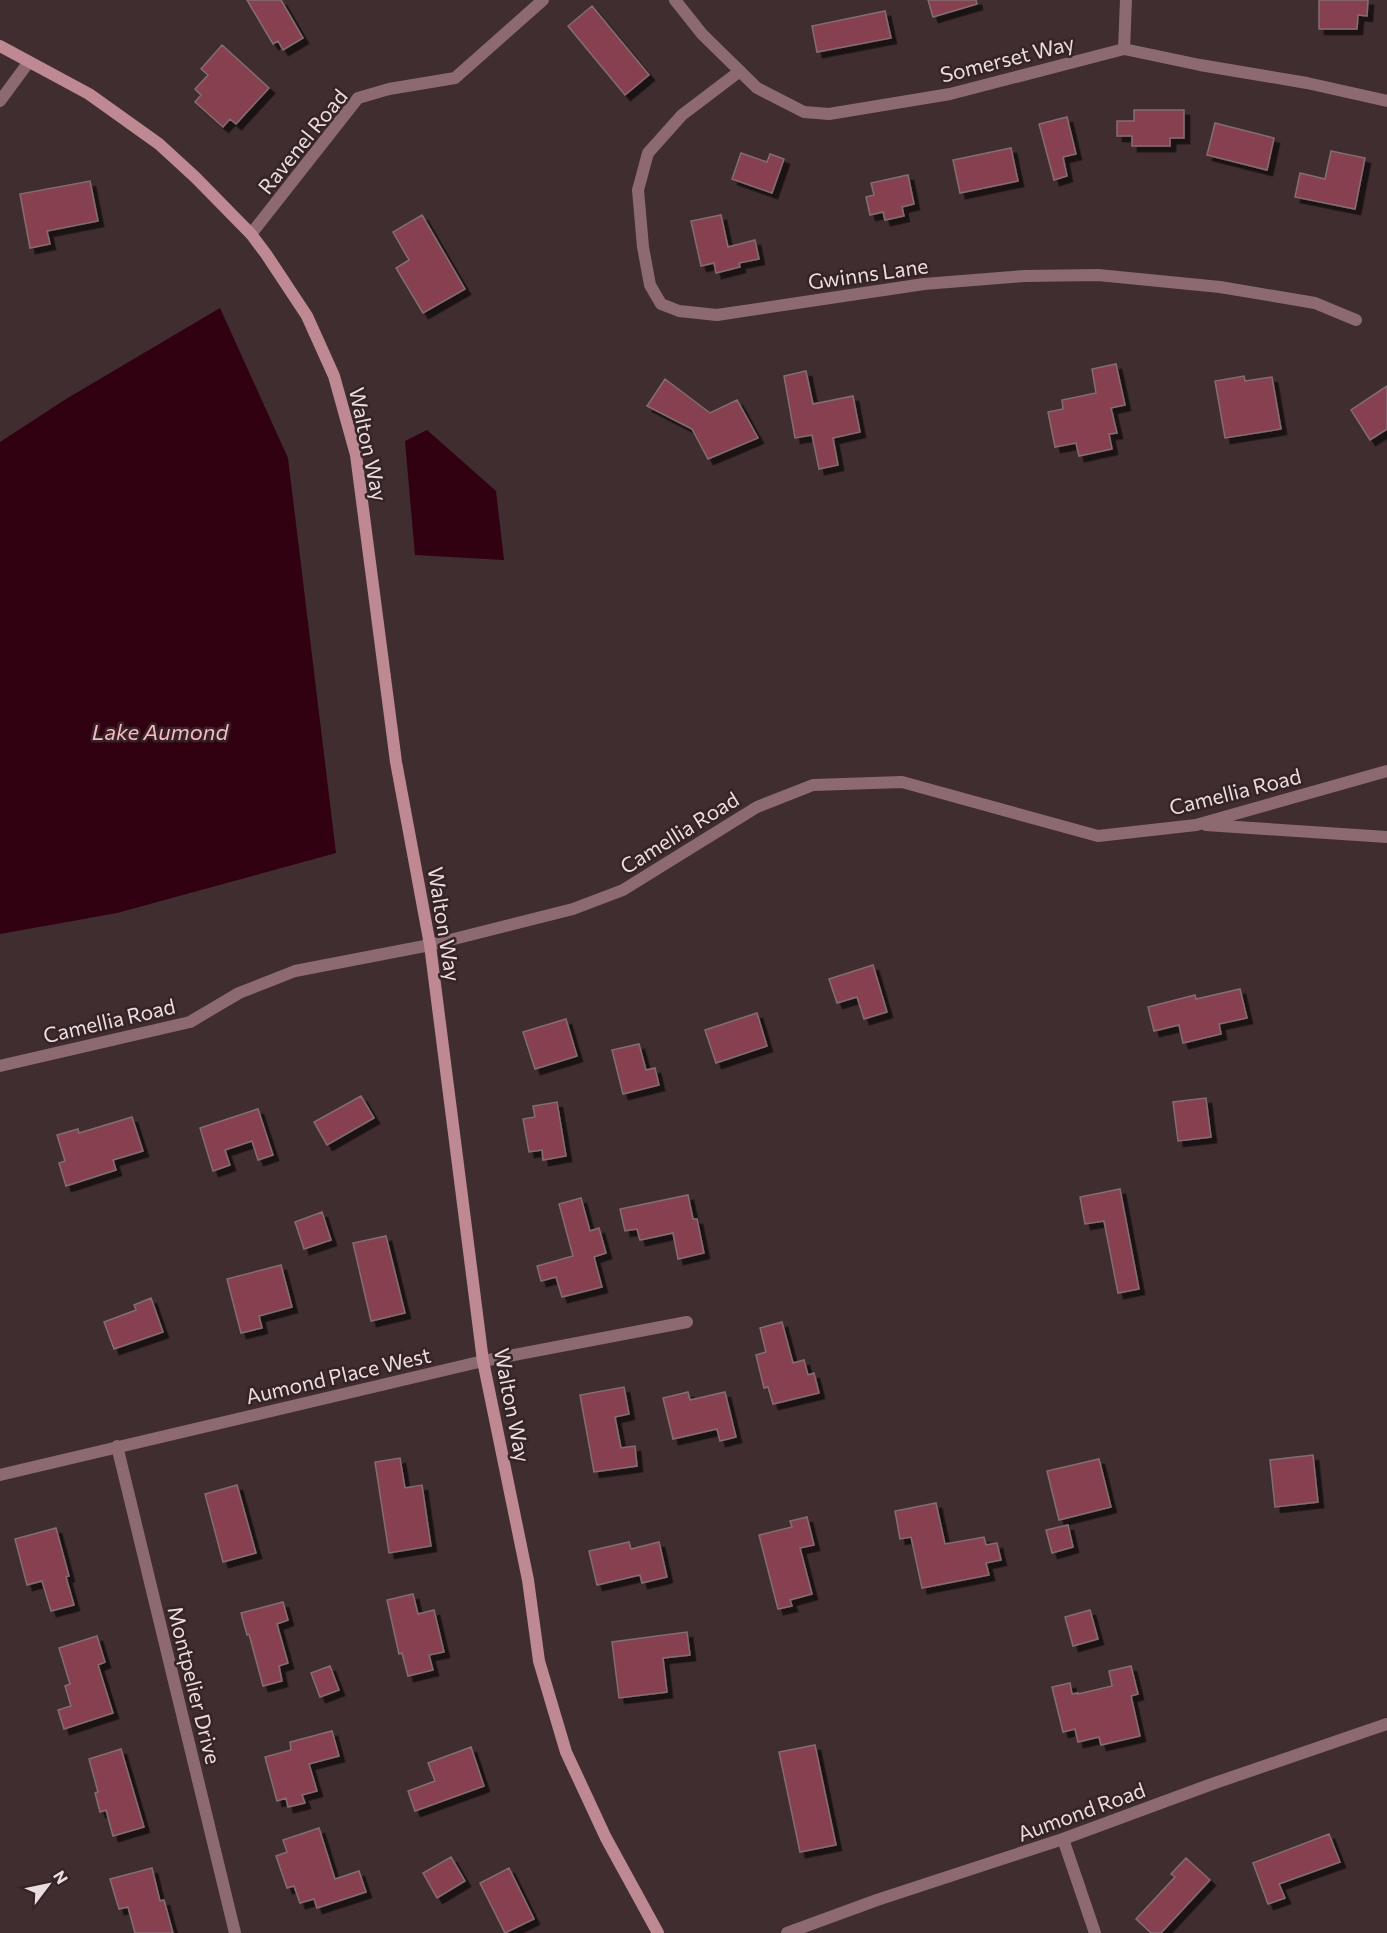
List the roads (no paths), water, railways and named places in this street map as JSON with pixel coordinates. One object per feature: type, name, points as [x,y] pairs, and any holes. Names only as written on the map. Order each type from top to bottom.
[{"type":"main road","name":"Walton Way","points":[[0,46],[89,94],[159,144],[252,234],[307,316],[334,376],[356,455],[396,762],[430,945],[483,1361],[528,1580],[539,1661],[566,1752],[606,1838],[658,1933]]},
{"type":"street","name":"Ravenel Road","points":[[252,234],[358,98],[389,89],[455,78],[543,0]]},
{"type":"street","name":"Somerset Way","points":[[675,0],[702,34],[757,88],[804,112],[829,114],[950,94],[1124,49],[1200,65],[1307,83],[1387,101]]},
{"type":"street","points":[[1124,49],[1126,0]]},
{"type":"street","points":[[0,101],[28,63]]},
{"type":"street","name":"Gwinns Lane","points":[[740,71],[682,115],[648,153],[638,190],[643,247],[650,285],[661,304],[680,311],[717,315],[924,284],[1024,276],[1098,275],[1220,287],[1315,303],[1356,320]]},
{"type":"street","name":"Camellia Road","points":[[0,1066],[190,1022],[238,993],[294,972],[430,945],[573,909],[623,890],[757,807],[813,785],[902,782],[1098,836],[1196,825],[1387,771]]},
{"type":"street","points":[[1196,825],[1387,837]]},
{"type":"street","name":"Aumond Place West","points":[[0,1475],[483,1361],[687,1322]]},
{"type":"street","name":"Montpelier Drive","points":[[117,1446],[236,1933]]},
{"type":"street","name":"Aumond Road","points":[[787,1933],[877,1900],[1063,1839],[1212,1784],[1387,1724]]},
{"type":"street","points":[[1063,1839],[1095,1933]]},
{"type":"water","name":"Lake Aumond","points":[[220,308],[288,458],[336,853],[117,913],[0,934],[0,442],[66,399]]},
{"type":"water","points":[[427,430],[496,491],[504,560],[415,555],[405,441]]}]
